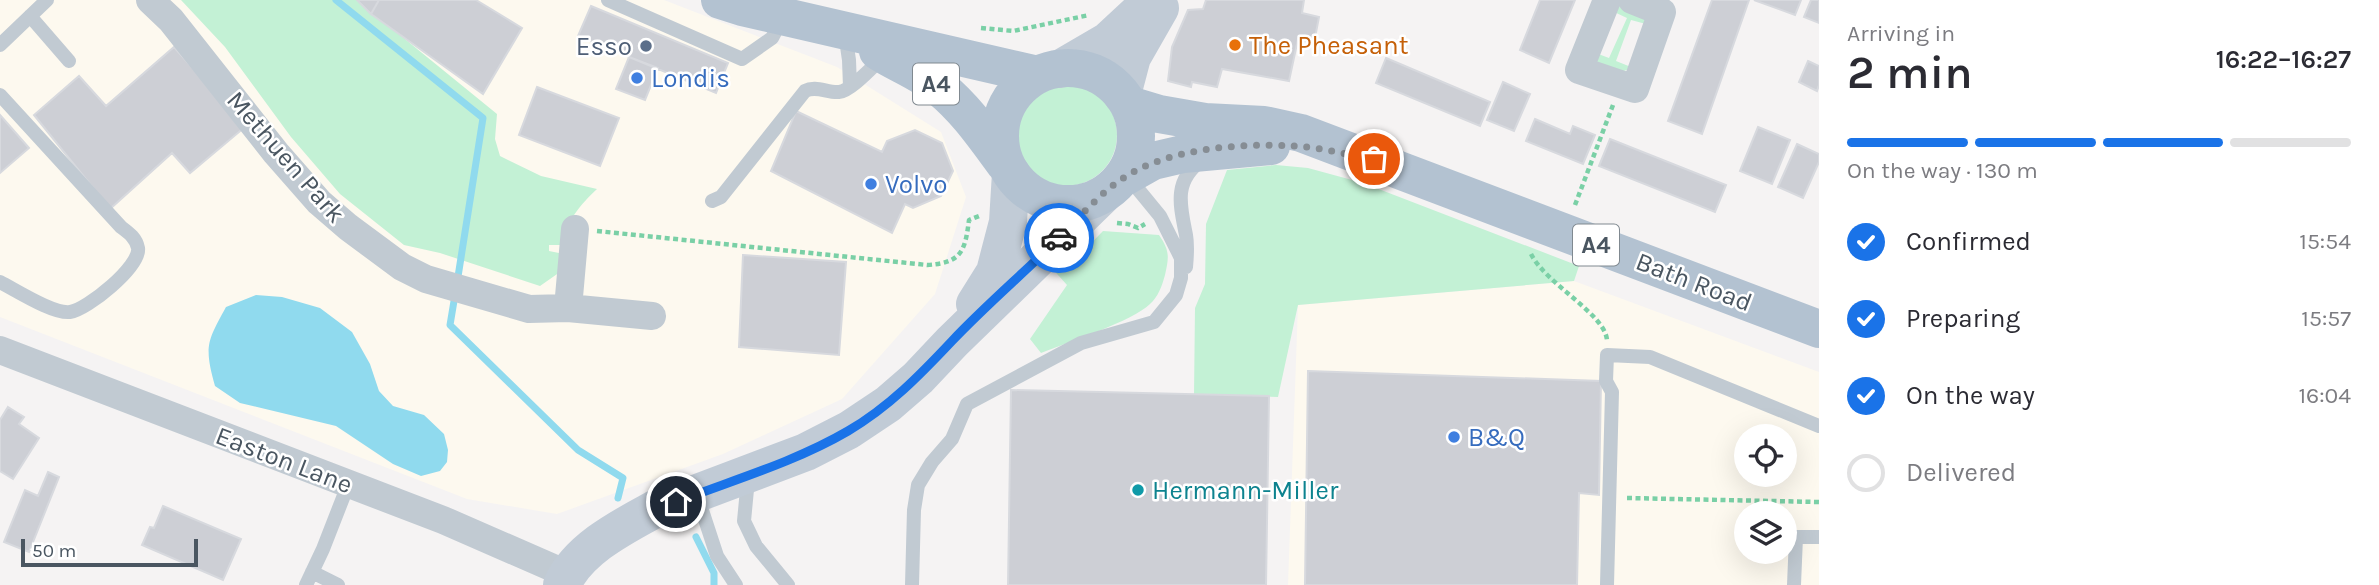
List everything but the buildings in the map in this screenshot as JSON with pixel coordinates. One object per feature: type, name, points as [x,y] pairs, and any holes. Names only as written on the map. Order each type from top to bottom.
[{"type":"main road","name":"A4","points":[[720,0],[783,17],[996,65],[1049,72]]},
{"type":"main road","points":[[1115,194],[1084,203],[1060,204],[1048,202],[1027,191],[1008,169],[1001,152],[1000,129],[1006,107],[1020,88],[1108,41],[1152,0]]},
{"type":"main road","points":[[564,580],[587,553],[655,509],[806,452],[849,430],[901,393],[952,342],[1115,194],[1131,162],[1136,138],[1125,100],[1132,57],[1164,0]]},
{"type":"main road","name":"A4","points":[[844,31],[939,87],[969,116],[1008,169]]},
{"type":"main road","points":[[1049,72],[1083,70],[1104,79],[1125,100]]},
{"type":"main road","name":"Bath Road","points":[[1125,100],[1159,114],[1205,122],[1264,125],[1301,133],[1819,330]]},
{"type":"main road","name":"Bath Road","points":[[1115,194],[1153,161],[1183,154],[1265,145],[1296,146],[1374,159]]},
{"type":"main road","points":[[952,342],[995,272],[995,215],[1008,169]]},
{"type":"street","name":"Methuen Park","points":[[149,0],[171,20],[276,153],[319,202],[348,228],[402,267],[426,279],[529,309],[568,308],[652,316]]},
{"type":"street","points":[[1607,0],[1579,69],[1634,89],[1662,12],[1632,0]]},
{"type":"street","points":[[568,308],[575,229]]},
{"type":"street","name":"Easton Lane","points":[[0,350],[443,520],[564,580]]},
{"type":"lane","points":[[0,45],[47,0]]},
{"type":"lane","points":[[608,0],[742,59],[772,38],[783,17]]},
{"type":"lane","points":[[30,16],[69,61]]},
{"type":"lane","points":[[844,31],[850,87]]},
{"type":"lane","points":[[712,201],[721,197],[805,91],[810,88],[840,92],[850,87],[885,55]]},
{"type":"lane","points":[[0,94],[133,237],[138,250],[135,260],[97,299],[81,309],[67,313],[0,282]]},
{"type":"lane","points":[[912,585],[914,510],[918,485],[932,462],[952,439],[967,404],[1081,343],[1154,322],[1176,295],[1185,275],[1188,252],[1180,211],[1180,194],[1189,172],[1222,149]]},
{"type":"lane","points":[[1115,194],[1160,216],[1181,258],[1181,278],[1176,295]]},
{"type":"lane","points":[[1607,585],[1612,392],[1606,382],[1607,355],[1650,357],[1819,426]]},
{"type":"lane","points":[[749,474],[744,521],[756,546],[788,585]]},
{"type":"lane","points":[[338,585],[309,579],[348,485]]},
{"type":"lane","points":[[697,494],[716,556],[736,585]]},
{"type":"lane","points":[[1794,585],[1796,537],[1819,537]]},
{"type":"path","points":[[975,28],[1013,31],[1093,14],[1108,41]]},
{"type":"path","points":[[996,65],[1013,31]]},
{"type":"path","points":[[1571,214],[1620,85]]},
{"type":"path","points":[[1115,194],[1123,223],[1138,228],[1160,216]]},
{"type":"path","points":[[575,229],[927,265],[948,264],[963,250],[969,220],[981,215],[995,215]]},
{"type":"path","points":[[1530,251],[1542,270],[1605,329],[1608,336],[1607,355]]},
{"type":"path","points":[[1609,498],[1819,502]]},
{"type":"shaded area","points":[[0,0],[664,0],[837,67],[941,132],[966,197],[935,294],[842,399],[723,454],[557,514],[467,499],[0,317]]},
{"type":"shaded area","points":[[1574,281],[1819,372],[1819,585],[1288,585],[1298,305]]},
{"type":"green space","points":[[181,0],[357,0],[497,114],[495,139],[500,156],[541,176],[597,189],[575,214],[567,228],[563,245],[549,245],[549,251],[564,254],[560,272],[540,286],[440,253],[404,245],[340,194],[291,137],[225,47]]},
{"type":"green space","points":[[1621,5],[1645,17],[1646,24],[1631,20],[1616,61],[1631,67],[1618,71],[1595,62],[1593,52],[1609,58],[1627,18],[1612,11]]},
{"type":"green space","points":[[1066,84],[1085,88],[1102,99],[1113,116],[1117,135],[1113,154],[1102,171],[1085,182],[1066,186],[1047,182],[1030,171],[1019,154],[1015,135],[1019,116],[1030,99],[1047,88]]},
{"type":"green space","points":[[1276,165],[1308,168],[1363,183],[1579,266],[1574,281],[1298,305],[1278,397],[1194,395],[1195,308],[1205,284],[1206,224],[1227,170]]},
{"type":"green space","points":[[1103,231],[1159,235],[1167,250],[1168,259],[1159,291],[1141,311],[1041,353],[1030,339],[1067,285],[1049,265],[1069,266]]},
{"type":"water","points":[[256,295],[282,297],[320,308],[352,332],[370,364],[379,391],[393,406],[424,415],[444,434],[448,450],[447,462],[440,471],[421,476],[393,464],[336,426],[240,403],[215,386],[209,362],[209,345],[215,328],[226,307]]},
{"type":"waterway","points":[[336,0],[483,118],[457,283]]},
{"type":"waterway","points":[[455,295],[450,325],[578,450],[623,478],[618,498]]},
{"type":"waterway","points":[[696,537],[714,573],[714,585]]},
{"type":"way so far","points":[[1059,238],[1121,179],[1153,161],[1183,154],[1265,145],[1296,146],[1374,159]]},
{"type":"place","name":"The Pheasant","points":[[1235,45]]},
{"type":"place","name":"Esso","points":[[646,46]]},
{"type":"place","name":"Londis","points":[[637,78]]},
{"type":"place","name":"Volvo","points":[[871,184]]},
{"type":"place","name":"B&Q","points":[[1454,437]]},
{"type":"place","name":"Hermann-Miller","points":[[1138,490]]},
{"type":"route","points":[[676,502],[828,442],[888,404],[918,378],[1059,238]]}]
